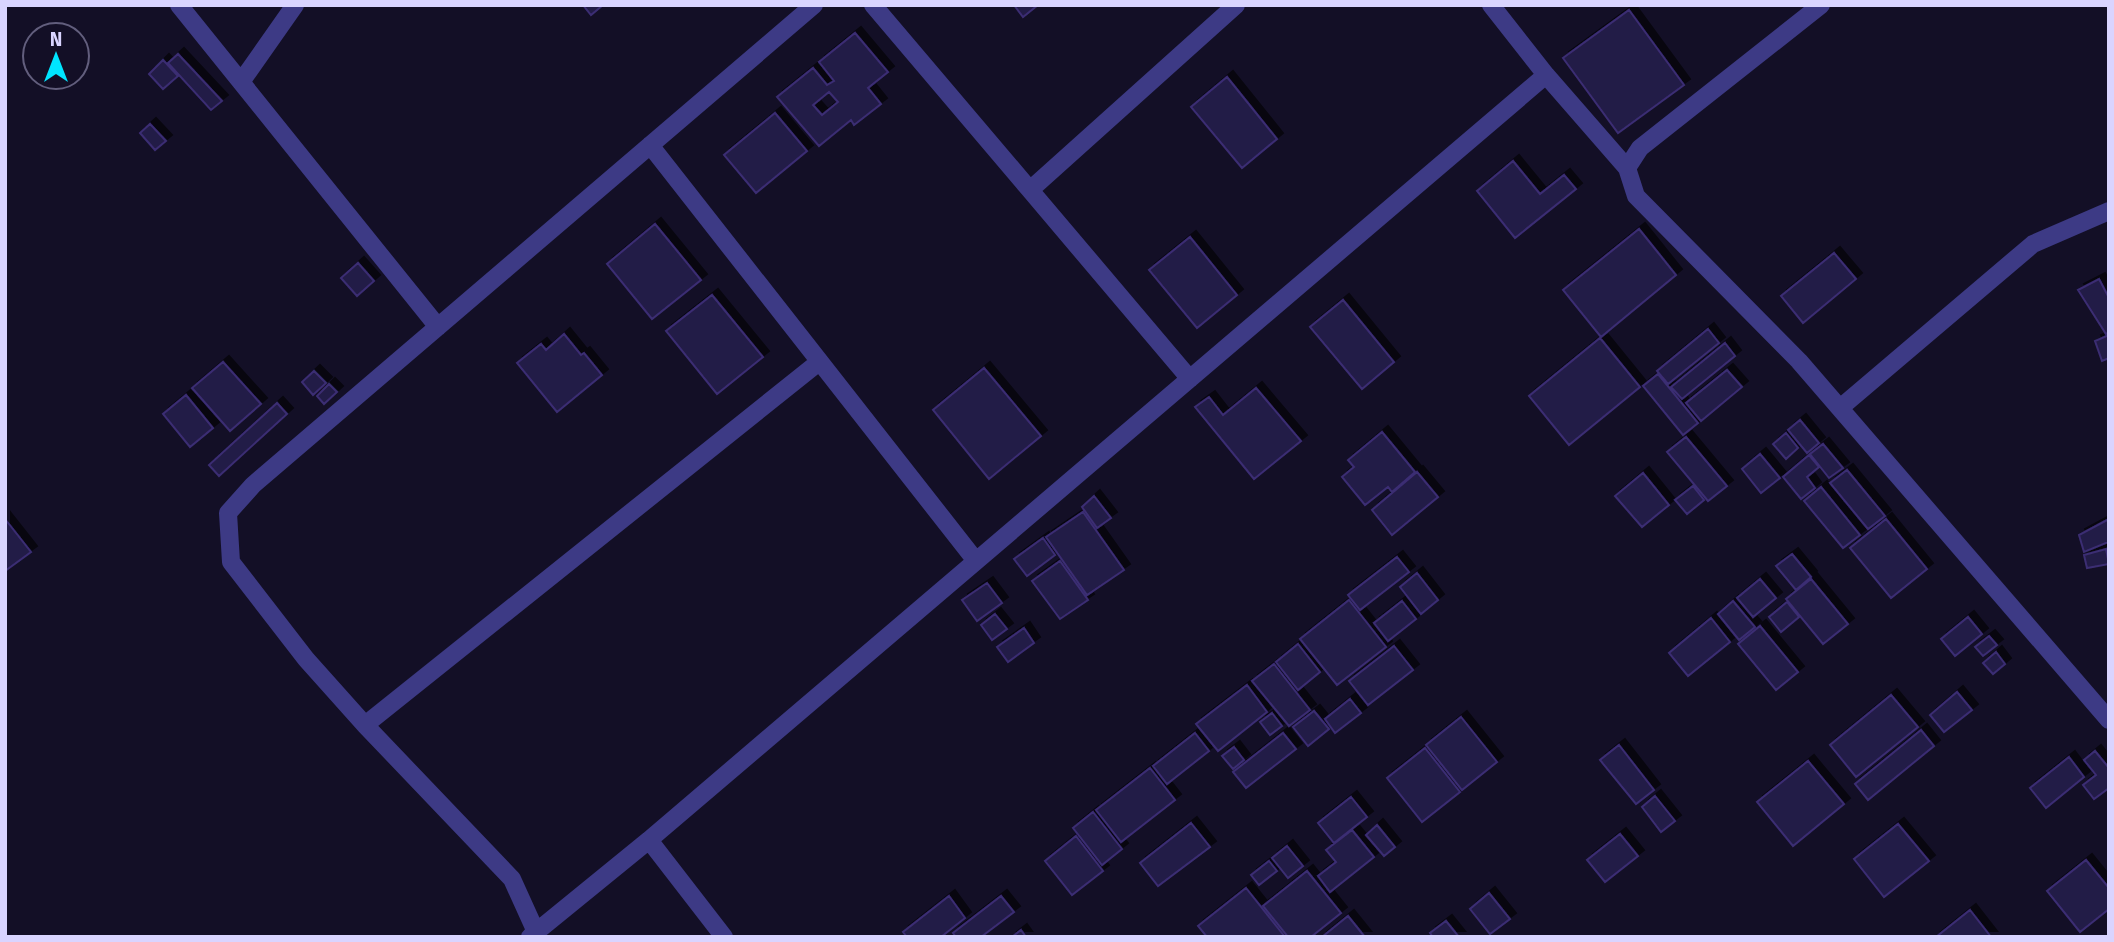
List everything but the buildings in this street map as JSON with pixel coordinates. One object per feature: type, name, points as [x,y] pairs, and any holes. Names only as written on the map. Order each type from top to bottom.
[{"type":"street","points":[[179,5],[438,327]]},
{"type":"street","points":[[241,82],[295,5]]},
{"type":"street","points":[[814,5],[253,485],[228,513],[231,562],[306,659],[512,879],[533,934],[649,840],[1546,75]]},
{"type":"street","points":[[873,5],[1190,379]]},
{"type":"street","points":[[1030,190],[1236,5]]},
{"type":"street","points":[[1491,5],[1546,75],[1627,168],[1636,196],[1799,361],[2109,720]]},
{"type":"street","points":[[1627,168],[1640,148],[1820,6]]},
{"type":"street","points":[[650,145],[976,561]]},
{"type":"street","points":[[1840,408],[2033,244],[2109,211]]},
{"type":"street","points":[[365,725],[819,362]]},
{"type":"street","points":[[649,840],[724,937]]}]
